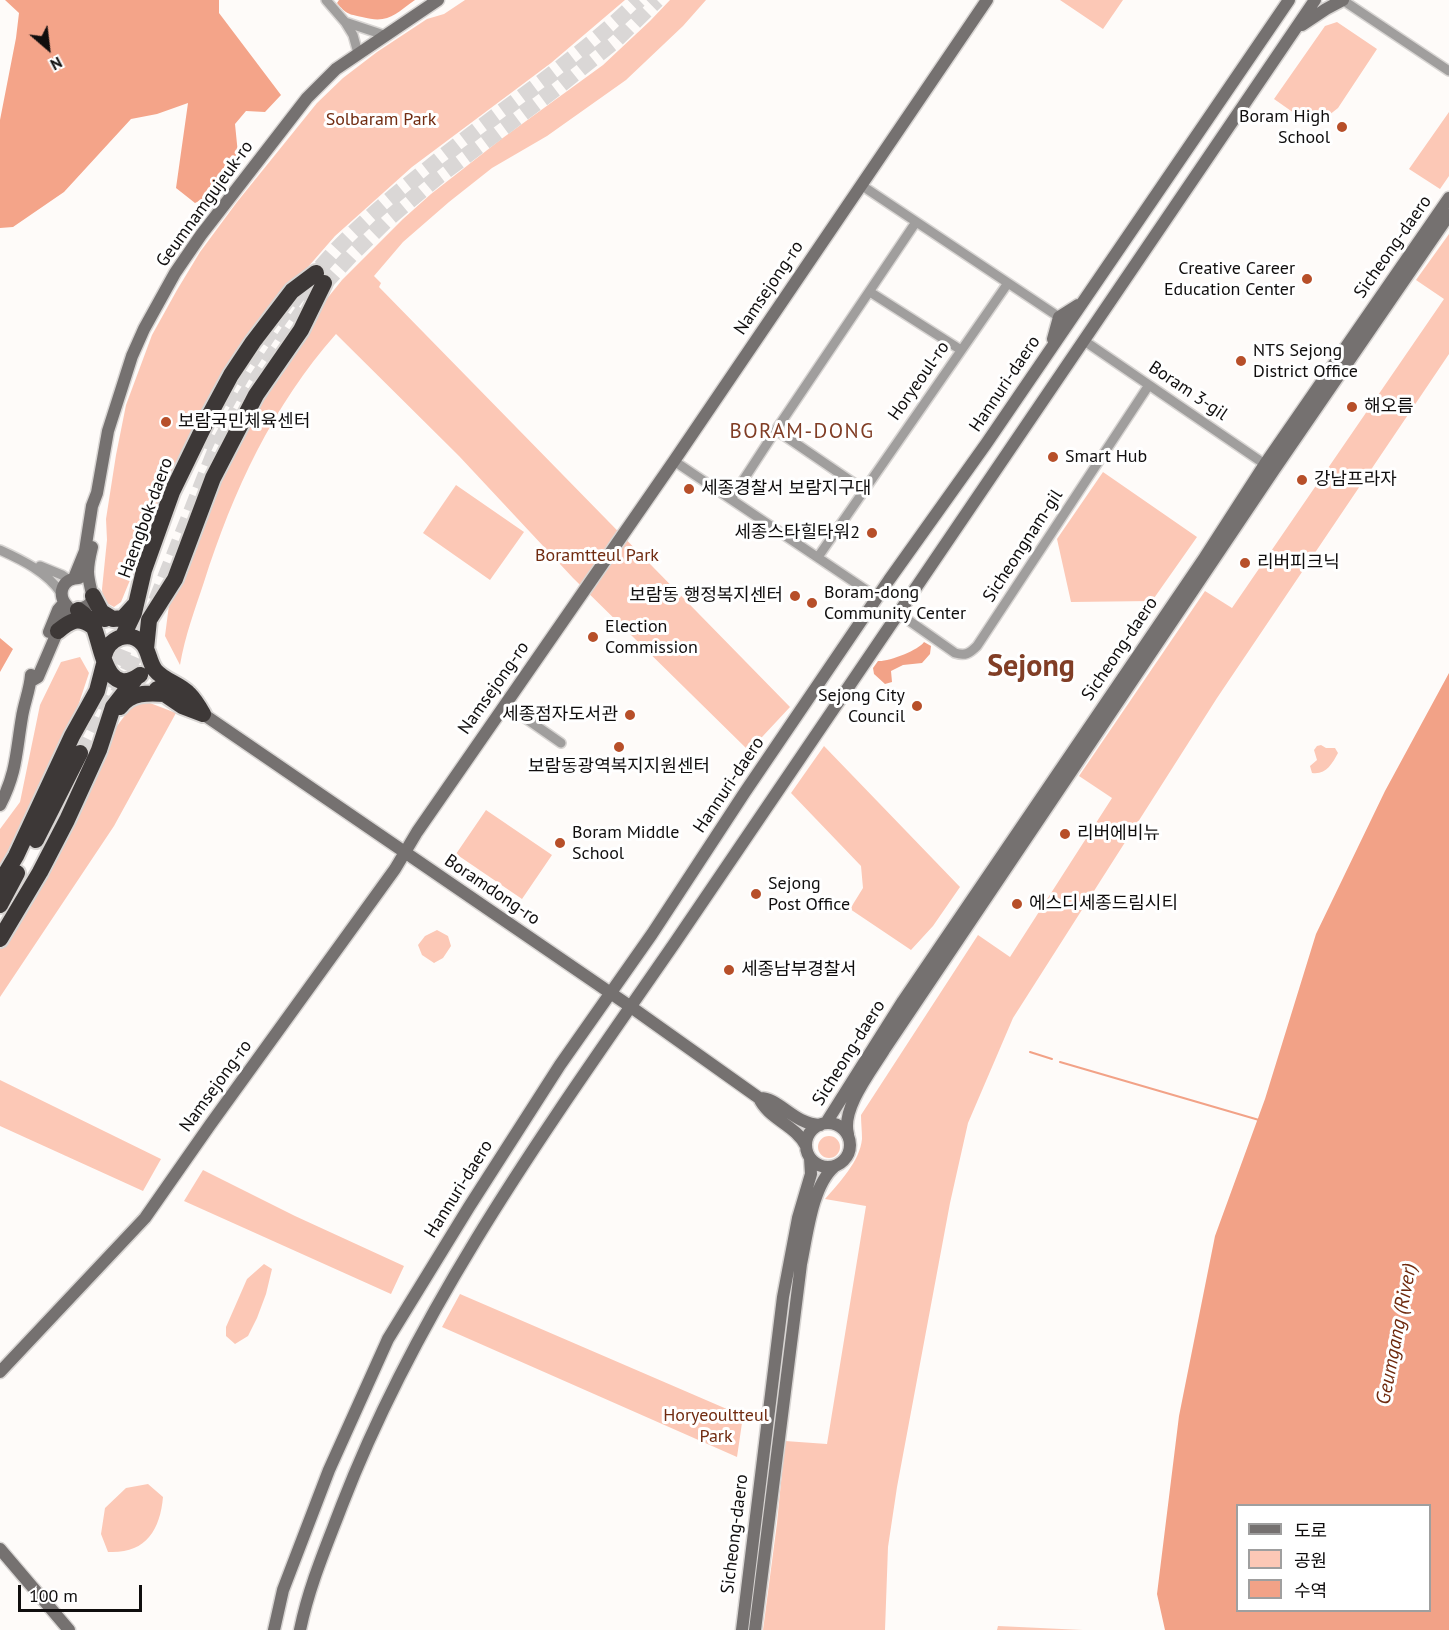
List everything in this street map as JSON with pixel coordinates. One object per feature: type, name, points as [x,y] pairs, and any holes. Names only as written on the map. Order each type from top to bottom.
[{"type":"highway","name":"Haengbok-daero","points":[[123,636],[135,613],[144,570],[172,492],[231,375],[292,291],[320,278],[301,330],[256,395],[213,478],[175,579],[149,620],[147,652]]},
{"type":"highway","points":[[144,570],[148,580],[157,586],[166,585],[175,579]]},
{"type":"highway","points":[[169,688],[154,631],[158,612],[169,596],[175,579]]},
{"type":"highway","points":[[94,605],[113,619],[123,618],[130,612],[138,597]]},
{"type":"highway","points":[[68,602],[85,614],[94,605]]},
{"type":"highway","points":[[94,605],[123,636],[136,639],[147,652],[155,669],[169,688]]},
{"type":"highway","points":[[58,632],[68,622],[85,621],[94,605]]},
{"type":"highway","points":[[94,605],[104,660],[113,676],[120,680],[135,679],[189,694],[203,714]]},
{"type":"highway","points":[[0,883],[16,856],[72,736],[97,692],[110,643],[123,636]]},
{"type":"highway","points":[[0,939],[40,872],[113,707],[146,669],[147,652]]},
{"type":"highway","points":[[0,905],[124,701],[133,696],[169,688]]},
{"type":"highway","points":[[0,928],[92,752],[95,739],[87,733],[72,736]]},
{"type":"street","points":[[326,0],[345,22],[352,34],[358,54]]},
{"type":"street","name":"Geumnamgujeuk-ro","points":[[68,602],[65,584],[71,579],[84,551],[108,431],[132,356],[175,273],[201,235],[307,98],[336,69],[438,0]]},
{"type":"street","name":"Namsejong-ro","points":[[0,1372],[145,1218],[396,869],[405,851],[674,461],[987,0]]},
{"type":"street","points":[[1276,20],[1282,0]]},
{"type":"street","name":"Hannuri-daero","points":[[274,1630],[283,1590],[329,1470],[388,1339],[560,1065],[889,580],[1049,352],[1289,0]]},
{"type":"street","points":[[300,1630],[307,1596],[355,1471],[410,1352],[487,1223],[582,1075],[631,1007],[1315,0]]},
{"type":"street","points":[[1291,33],[1326,9],[1344,0],[1437,65],[1449,76]]},
{"type":"street","points":[[345,22],[384,36]]},
{"type":"street","points":[[1437,65],[1449,71]]},
{"type":"street","points":[[861,185],[1059,317]]},
{"type":"street","name":"Sicheong-daero","points":[[848,1134],[846,1118],[884,1050],[1449,198]]},
{"type":"street","name":"Sicheong-daero","points":[[823,1124],[903,1001],[1205,557],[1449,215]]},
{"type":"street","points":[[731,499],[916,222]]},
{"type":"street","name":"Horyeoul-ro","points":[[818,557],[1008,283]]},
{"type":"street","points":[[870,292],[961,350]]},
{"type":"street","points":[[1049,352],[1059,317],[1086,298]]},
{"type":"street","name":"Boram 3-gil","points":[[1083,340],[1270,467]]},
{"type":"street","name":"Sicheongnam-gil","points":[[898,613],[955,653],[964,655],[971,653],[1149,385]]},
{"type":"street","points":[[776,430],[864,490]]},
{"type":"street","points":[[674,461],[869,592],[880,589],[889,580]]},
{"type":"street","name":"Geumnamgujeuk-ro","points":[[94,605],[88,572],[101,502],[97,493]]},
{"type":"street","points":[[0,550],[23,561],[54,582],[68,602],[70,611],[38,678],[31,681]]},
{"type":"street","points":[[23,561],[32,562],[71,579],[84,579],[94,605]]},
{"type":"street","points":[[867,615],[869,592]]},
{"type":"street","points":[[0,804],[17,762],[22,717],[32,670],[58,610],[68,602]]},
{"type":"street","points":[[505,704],[561,743]]},
{"type":"street","name":"Boramdong-ro","points":[[203,714],[611,993],[759,1098]]},
{"type":"street","points":[[767,1097],[795,1118],[810,1124],[823,1124],[839,1126],[848,1134],[850,1140],[849,1154],[841,1164],[834,1167],[821,1166],[810,1158],[802,1137],[762,1106],[759,1098],[767,1097]]},
{"type":"street","points":[[806,1146],[810,1133],[823,1124]]},
{"type":"street","name":"Sicheong-daero","points":[[742,1630],[783,1297],[798,1218],[811,1174],[810,1158]]},
{"type":"street","name":"Sicheong-daero","points":[[755,1630],[795,1299],[811,1214],[824,1178],[834,1167]]},
{"type":"street","points":[[0,1549],[69,1630]]},
{"type":"green space","name":"Solbaram Park","points":[[465,0],[625,0],[551,63],[412,167],[335,236],[294,283],[158,512],[121,602],[114,607],[103,601],[106,519],[126,405],[152,335],[177,290],[200,252],[237,202],[317,103],[343,78],[377,52],[427,19],[444,14]]},
{"type":"green space","name":"Boramtteul Park","points":[[670,0],[706,0],[683,26],[626,80],[547,136],[492,168],[403,242],[374,276],[381,283],[379,287],[790,707],[749,751],[573,578],[459,456],[336,334],[293,390],[274,420],[242,482],[215,548],[190,623],[180,665],[165,636],[169,605],[180,574],[235,441],[313,316],[342,280],[431,194],[500,140],[603,65]]},
{"type":"green space","points":[[1060,0],[1123,0],[1103,29]]},
{"type":"green space","points":[[1337,22],[1377,49],[1338,108],[1314,127],[1274,99],[1325,26]]},
{"type":"green space","points":[[1449,112],[1449,176],[1440,189],[1409,169]]},
{"type":"green space","points":[[1449,234],[1449,354],[1217,698],[1013,1018],[968,1123],[950,1203],[897,1487],[888,1547],[885,1630],[763,1630],[785,1441],[827,1444],[866,1206],[825,1199],[848,1171],[857,1155],[862,1139],[861,1115],[978,935],[1010,957],[1112,798],[1079,776],[1205,591],[1232,608],[1444,299],[1416,280]]},
{"type":"green space","points":[[1103,472],[1197,537],[1152,601],[1071,602],[1057,539]]},
{"type":"green space","points":[[456,485],[524,532],[490,580],[423,533]]},
{"type":"green space","points":[[80,657],[89,673],[73,721],[0,877],[0,829],[20,802],[40,705],[61,662]]},
{"type":"green space","points":[[135,702],[150,703],[176,713],[114,826],[0,997],[0,949],[26,908],[114,730]]},
{"type":"green space","points":[[1321,745],[1326,748],[1335,748],[1338,753],[1325,770],[1312,773],[1310,766],[1317,760],[1314,750]]},
{"type":"green space","points":[[824,746],[960,887],[933,926],[911,950],[850,909],[863,888],[861,866],[791,793]]},
{"type":"green space","points":[[486,810],[552,855],[522,899],[456,854]]},
{"type":"green space","points":[[437,930],[448,936],[451,946],[443,958],[434,963],[422,955],[418,945],[425,936]]},
{"type":"green space","points":[[0,1080],[161,1159],[143,1191],[0,1126]]},
{"type":"green space","points":[[829,1136],[837,1139],[840,1147],[837,1155],[829,1158],[821,1155],[818,1147],[821,1139]]},
{"type":"green space","points":[[203,1170],[295,1216],[404,1266],[391,1294],[184,1201]]},
{"type":"green space","points":[[264,1264],[272,1269],[266,1294],[248,1336],[235,1344],[226,1336],[226,1327],[247,1279]]},
{"type":"green space","name":"Horyeoultteul Park","points":[[460,1294],[743,1416],[737,1457],[442,1327]]},
{"type":"green space","points":[[148,1484],[163,1497],[154,1530],[148,1538],[132,1549],[108,1552],[101,1534],[105,1508],[126,1488]]},
{"type":"green space","points":[[998,1626],[1083,1630],[997,1630]]},
{"type":"shaded area","points":[[5,0],[219,0],[219,13],[281,95],[265,112],[246,111],[235,124],[238,154],[211,195],[195,203],[176,188],[188,103],[157,114],[131,119],[64,192],[13,227],[0,228],[0,120],[19,13]]},
{"type":"shaded area","points":[[339,0],[415,0],[390,17],[371,19],[348,13],[337,3]]},
{"type":"shaded area","points":[[0,638],[13,649],[0,672]]},
{"type":"water","points":[[924,642],[931,646],[930,654],[922,663],[903,665],[891,671],[892,682],[885,684],[874,674],[873,668],[878,661],[903,655]]},
{"type":"water","name":"Geumgang (River)","points":[[1449,673],[1449,1630],[1165,1630],[1157,1594],[1179,1416],[1215,1236],[1265,1099],[1316,934],[1385,791]]},
{"type":"waterway","points":[[1030,1052],[1052,1059]]},
{"type":"waterway","points":[[1060,1062],[1259,1120]]},
{"type":"tunnel","points":[[204,448],[231,395],[263,343],[299,293],[338,248],[406,186],[589,45],[639,0]]},
{"type":"tunnel","points":[[156,601],[215,451],[245,396],[312,297],[389,218],[439,176],[558,87],[616,40],[657,0]]},
{"type":"tunnel","points":[[80,753],[134,625]]},
{"type":"tunnel","points":[[118,693],[145,631]]},
{"type":"place","name":"Boram High School","points":[[1342,127]]},
{"type":"place","name":"Creative Career Education Center","points":[[1307,279]]},
{"type":"place","name":"NTS Sejong District Office","points":[[1241,361]]},
{"type":"place","name":"해오름","points":[[1352,407]]},
{"type":"place","name":"보람국민체육센터","points":[[166,422]]},
{"type":"place","name":"Smart Hub","points":[[1053,457]]},
{"type":"place","name":"강남프라자","points":[[1302,480]]},
{"type":"place","name":"세종경찰서 보람지구대","points":[[689,489]]},
{"type":"place","name":"세종스타힐타워2","points":[[872,533]]},
{"type":"place","name":"리버피크닉","points":[[1245,563]]},
{"type":"place","name":"보람동 행정복지센터","points":[[795,596]]},
{"type":"place","name":"Boram-dong Community Center","points":[[812,603]]},
{"type":"place","name":"Election Commission","points":[[593,637]]},
{"type":"place","name":"Sejong City Council","points":[[917,706]]},
{"type":"place","name":"세종점자도서관","points":[[630,715]]},
{"type":"place","name":"보람동광역복지지원센터","points":[[619,747]]},
{"type":"place","name":"리버에비뉴","points":[[1065,834]]},
{"type":"place","name":"Boram Middle School","points":[[560,843]]},
{"type":"place","name":"Sejong Post Office","points":[[756,894]]},
{"type":"place","name":"에스디세종드림시티","points":[[1017,904]]},
{"type":"place","name":"세종남부경찰서","points":[[729,970]]},
{"type":"district","name":"BORAM-DONG","points":[[802,432]]},
{"type":"district","name":"Sejong","points":[[1031,667]]}]
